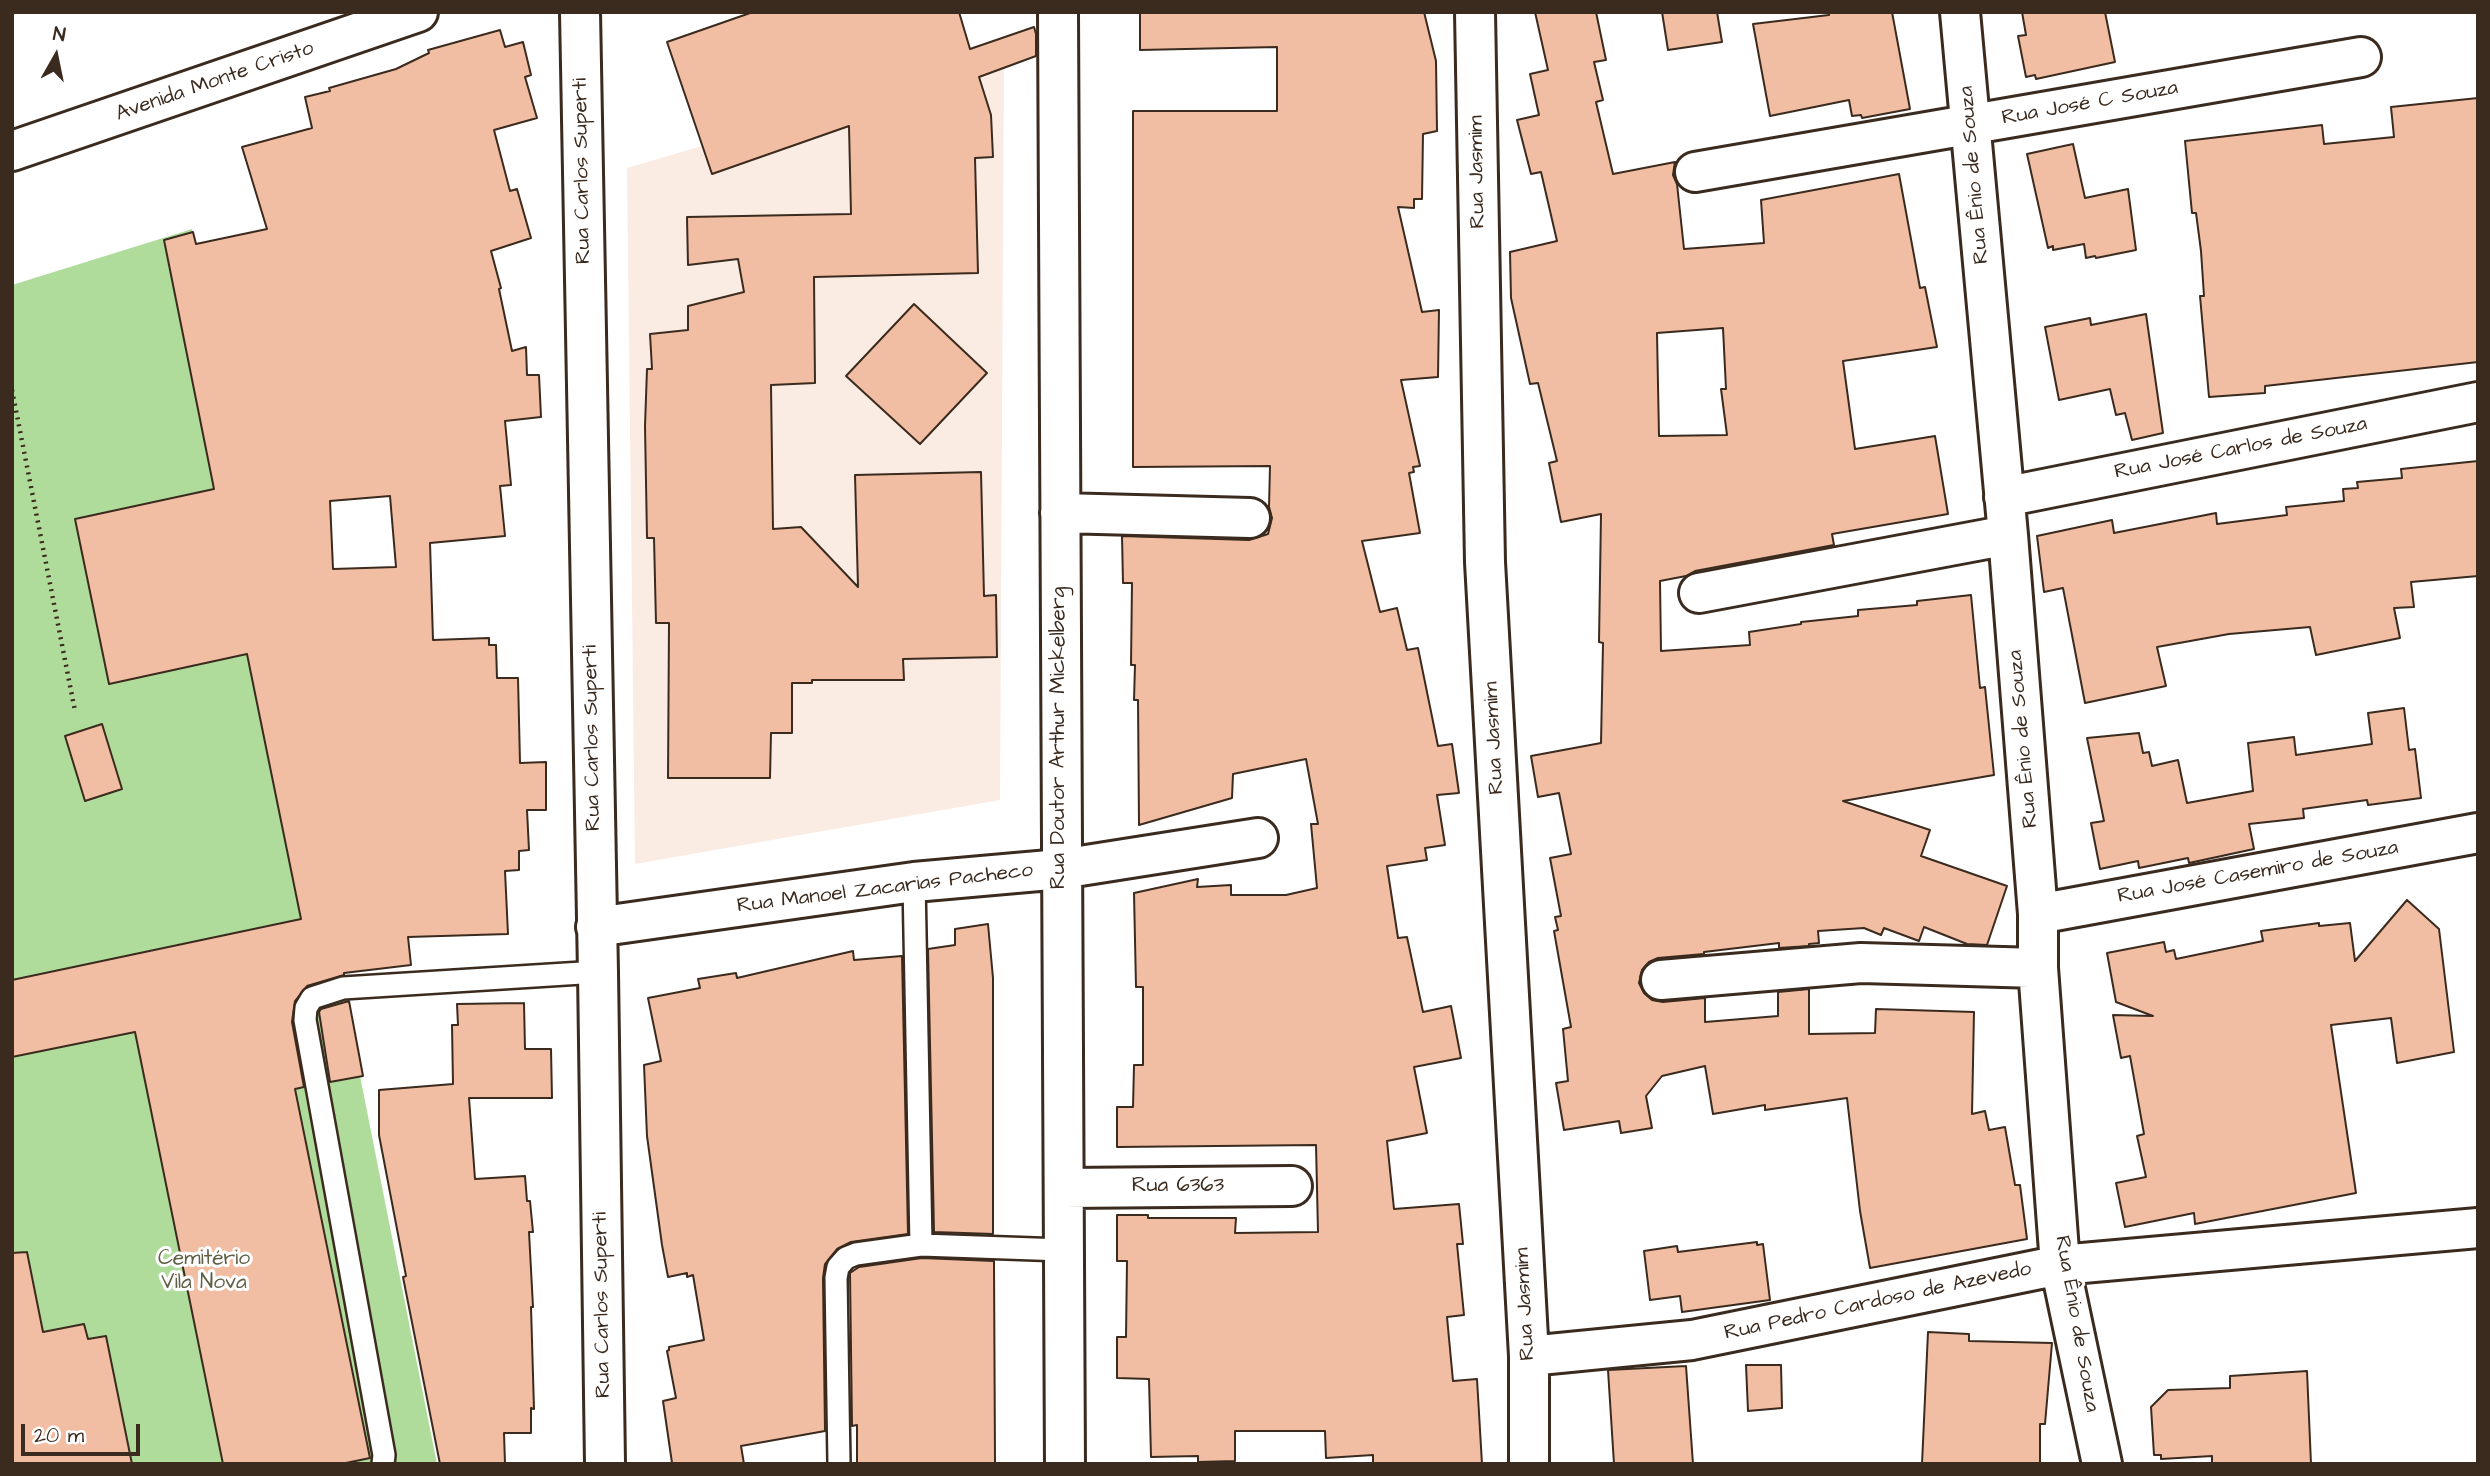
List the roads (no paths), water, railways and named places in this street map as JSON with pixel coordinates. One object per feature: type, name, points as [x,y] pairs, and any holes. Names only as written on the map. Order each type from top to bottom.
[{"type":"street","name":"Avenida Monte Cristo","points":[[12,151],[418,12]]},
{"type":"street","name":"Rua Carlos Superti","points":[[580,12],[605,1464]]},
{"type":"street","name":"Rua Doutor Arthur Mickelberg","points":[[1058,12],[1065,1464]]},
{"type":"street","name":"Rua Jasmim","points":[[1475,12],[1485,562],[1529,1356],[1529,1464]]},
{"type":"street","name":"Rua Ênio de Souza","points":[[1960,12],[2008,535],[2038,914],[2038,968],[2060,1265],[2102,1464]]},
{"type":"street","name":"Rua José C Souza","points":[[1695,172],[2361,57]]},
{"type":"street","name":"Rua José Carlos de Souza","points":[[2004,497],[2478,402]]},
{"type":"street","points":[[1059,513],[1250,518]]},
{"type":"street","points":[[1699,593],[2008,535]]},
{"type":"street","name":"Rua José Casemiro de Souza","points":[[2038,914],[2478,833]]},
{"type":"street","name":"Rua Manoel Zacarias Pacheco","points":[[596,927],[914,881],[1061,869],[1258,838]]},
{"type":"street","points":[[1661,980],[1861,962],[2038,968]]},
{"type":"street","name":"Rua 6363","points":[[1065,1188],[1292,1186]]},
{"type":"street","name":"Rua Pedro Cardoso de Azevedo","points":[[1529,1356],[1692,1340],[2060,1265],[2478,1228]]},
{"type":"lane","points":[[914,881],[921,1245]]},
{"type":"lane","points":[[383,1464],[384,1455],[305,1020],[306,1008],[313,998],[343,988],[598,972]]},
{"type":"lane","points":[[839,1464],[836,1278],[838,1267],[846,1258],[856,1254],[921,1245],[1063,1250]]},
{"type":"park label","name":"Cemitério Vila Nova","points":[[204,1272]]}]
